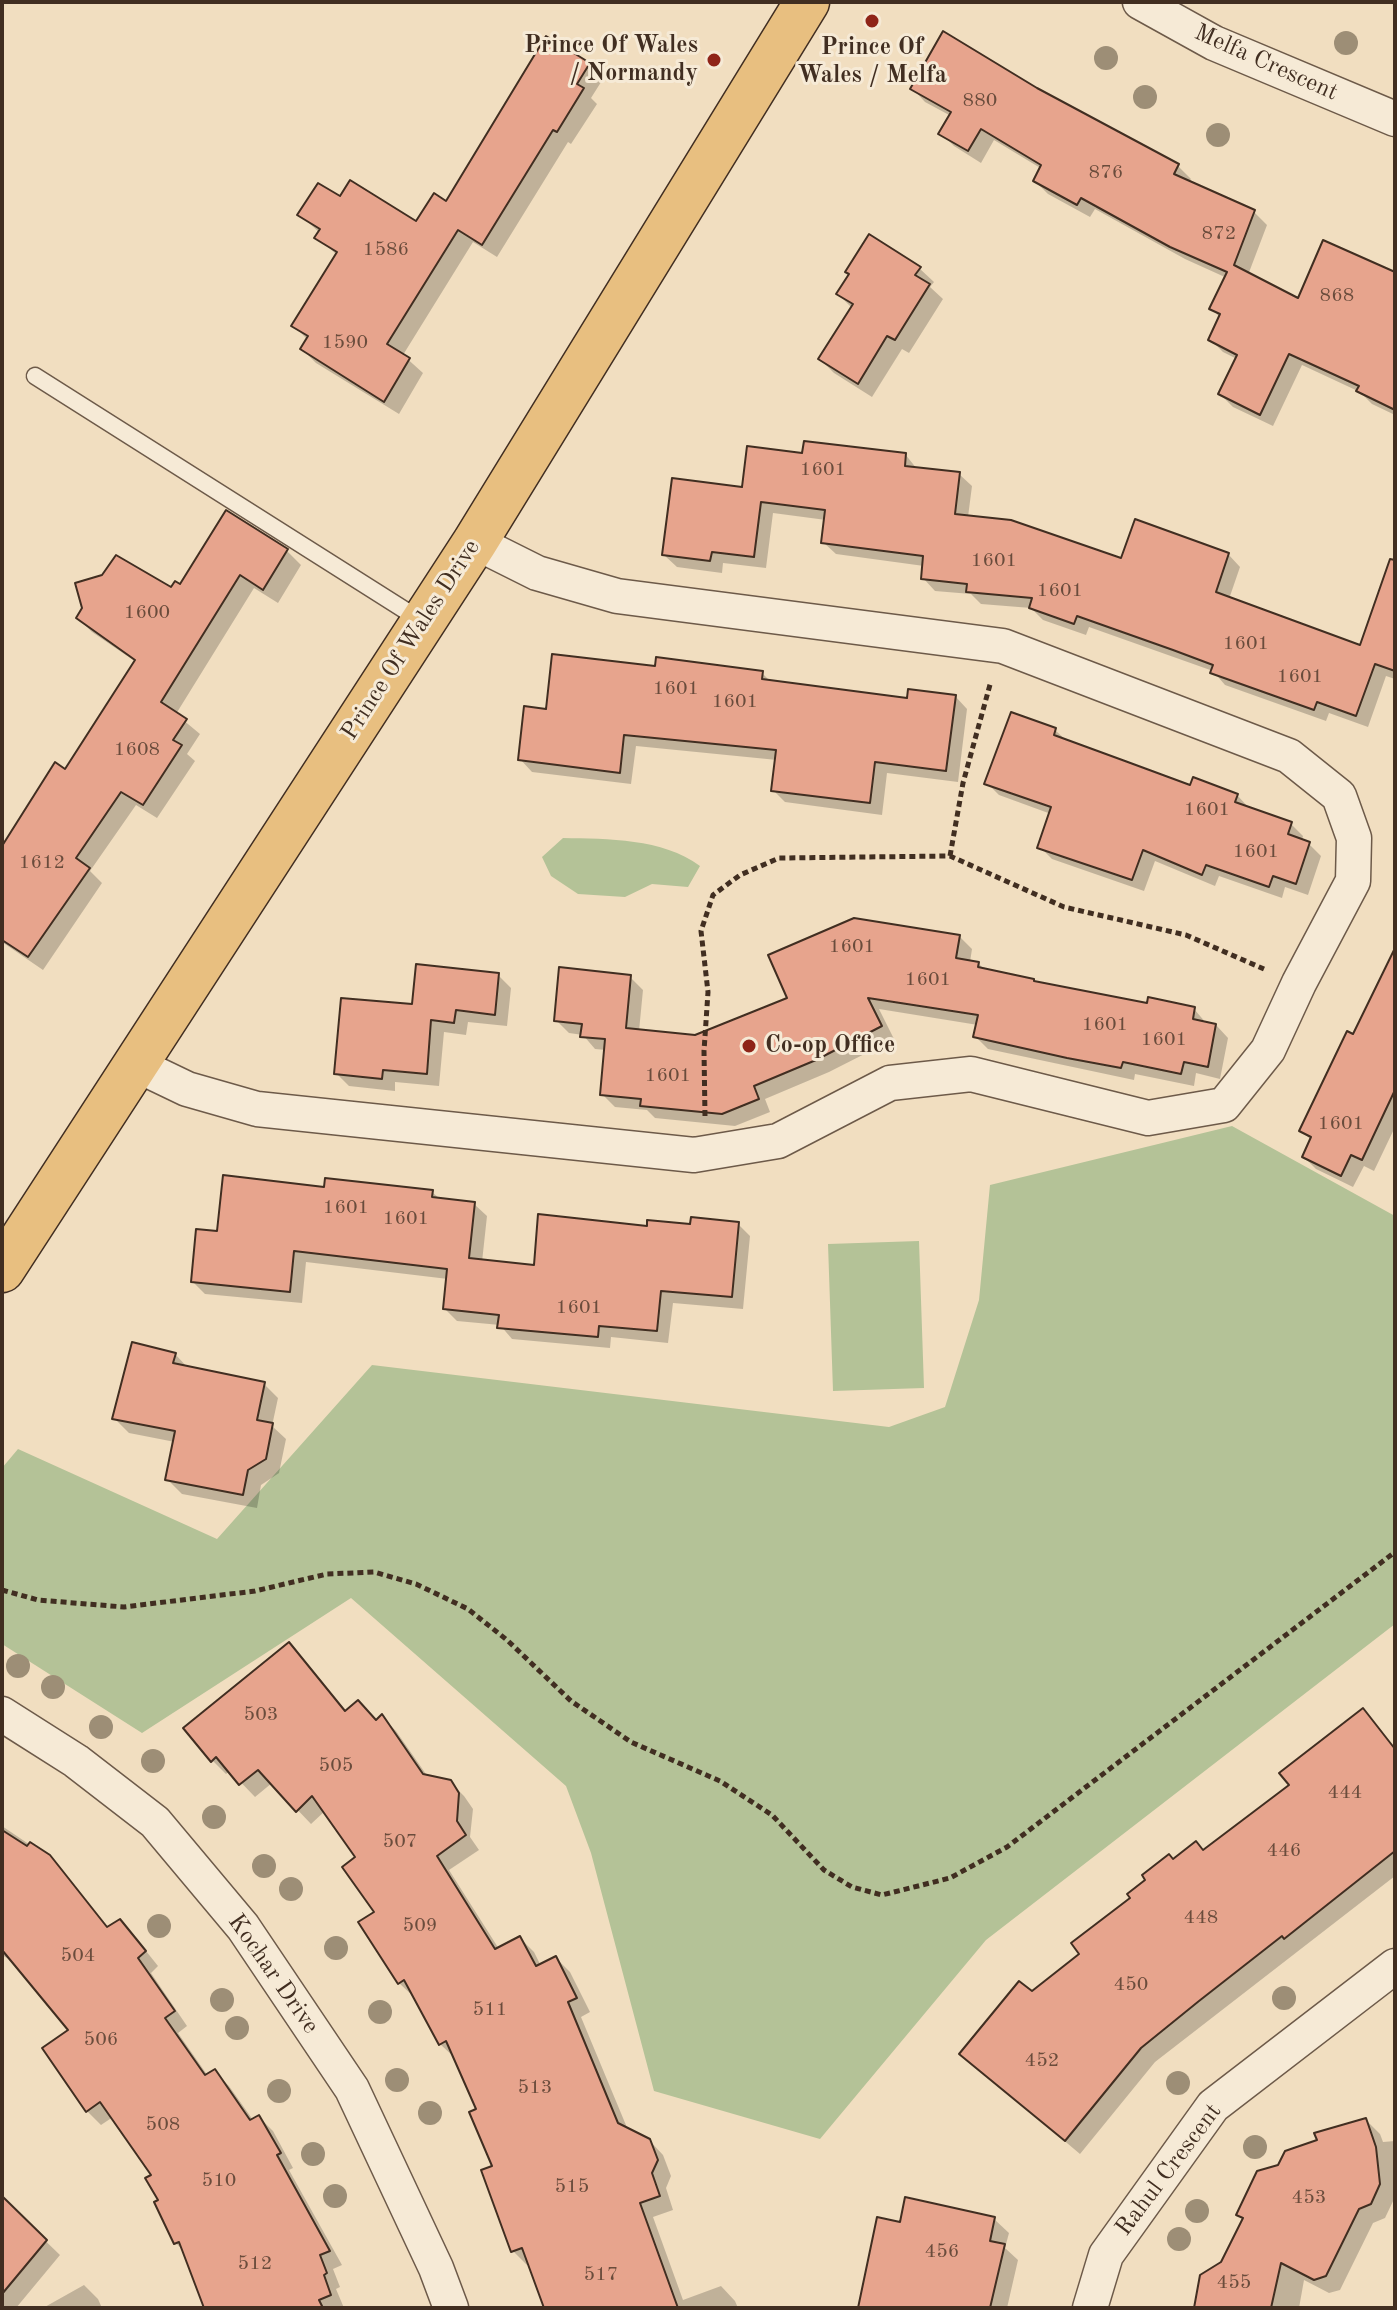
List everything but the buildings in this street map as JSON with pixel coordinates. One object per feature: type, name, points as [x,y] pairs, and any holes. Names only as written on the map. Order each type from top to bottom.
[{"type":"main road","name":"Prince Of Wales Drive","points":[[2,1270],[475,542],[807,2]]},
{"type":"street","name":"Melfa Crescent","points":[[1140,2],[1214,43],[1395,119]]},
{"type":"street","points":[[137,1065],[187,1089],[257,1109],[694,1155],[778,1141],[890,1083],[971,1074],[1148,1118],[1224,1105],[1268,1050],[1299,983],[1353,881],[1354,838],[1339,796],[1289,756],[1003,646],[617,596],[537,573],[475,542]]},
{"type":"street","name":"Kochar Drive","points":[[2,1714],[76,1761],[155,1822],[243,1927],[352,2089],[436,2268],[451,2308]]},
{"type":"street","name":"Rahul Crescent","points":[[1090,2308],[1106,2255],[1213,2106],[1395,1966]]},
{"type":"lane","points":[[35,376],[424,622]]},
{"type":"path","points":[[950,856],[963,783],[1003,646]]},
{"type":"path","points":[[705,1153],[704,1051],[708,992],[701,931],[713,895],[740,875],[779,858],[950,856],[1064,907],[1186,935],[1299,983]]},
{"type":"path","points":[[2,1590],[38,1600],[124,1607],[255,1591],[327,1574],[374,1572],[416,1584],[468,1609],[507,1640],[571,1701],[631,1742],[720,1781],[772,1815],[824,1870],[852,1887],[882,1895],[950,1878],[1007,1847],[1395,1552]]},
{"type":"green space","points":[[563,838],[652,845],[700,866],[688,887],[652,884],[625,897],[578,894],[551,876],[542,857]]},
{"type":"green space","points":[[1232,1126],[1395,1216],[1395,1624],[986,1940],[820,2139],[654,2091],[591,1853],[566,1786],[351,1598],[142,1733],[2,1644],[2,1468],[18,1449],[217,1539],[372,1365],[889,1427],[945,1407],[979,1300],[990,1185]]},
{"type":"green space","points":[[919,1241],[924,1388],[833,1391],[828,1244]]},
{"type":"place","name":"Prince Of Wales / Melfa","points":[[872,21]]},
{"type":"place","name":"Prince Of Wales / Normandy","points":[[714,60]]},
{"type":"place","name":"Co-op Office","points":[[749,1046]]}]
